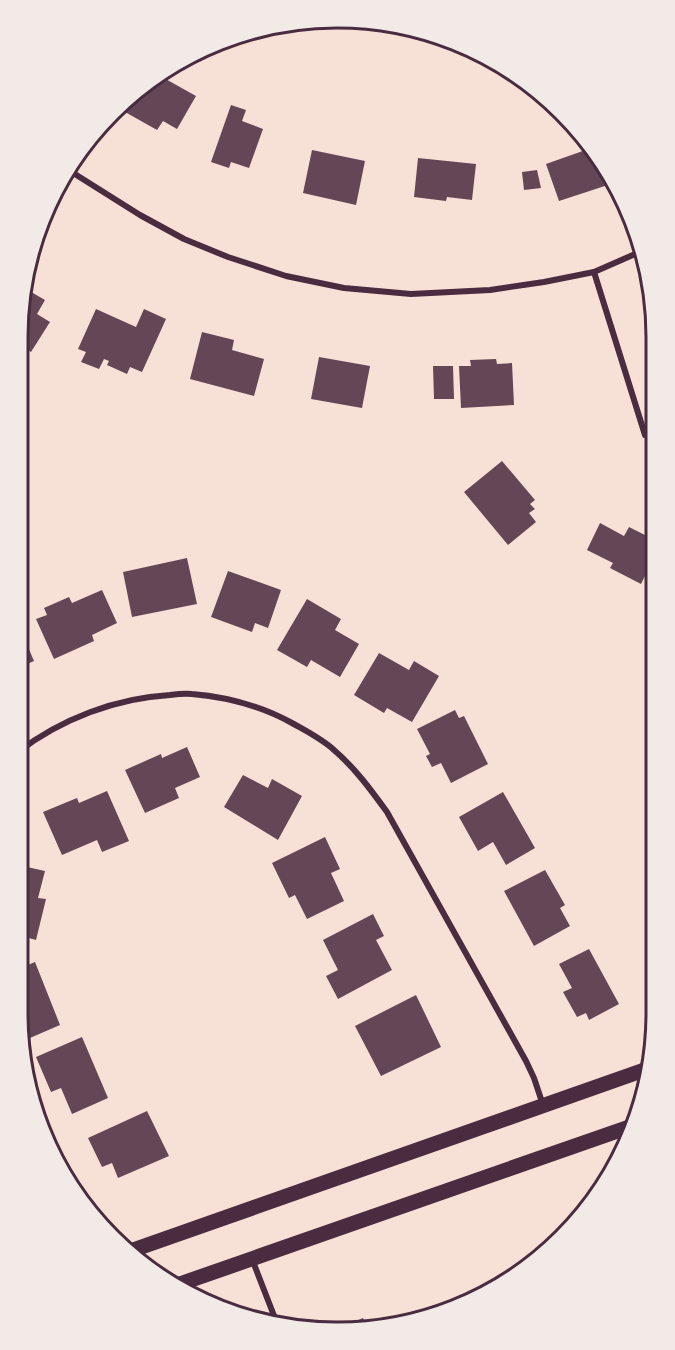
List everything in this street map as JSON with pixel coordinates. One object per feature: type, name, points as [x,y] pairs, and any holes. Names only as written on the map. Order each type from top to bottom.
[{"type":"main road","points":[[138,1248],[641,1071]]},
{"type":"main road","points":[[186,1282],[624,1129]]},
{"type":"street","points":[[76,174],[140,215],[184,239],[277,273],[344,288],[411,294],[490,290],[594,272],[635,254]]},
{"type":"street","points":[[594,272],[645,435]]},
{"type":"street","points":[[28,744],[36,738],[100,708],[159,695],[191,693],[237,700],[272,712],[306,730],[334,750],[361,777],[387,812],[526,1061],[543,1105]]},
{"type":"street","points":[[252,1258],[274,1315]]},
{"type":"building","points":[[167,80],[196,96],[177,129],[163,121],[157,130],[126,112],[149,92]]},
{"type":"building","points":[[231,105],[246,110],[242,121],[263,129],[249,168],[231,162],[229,168],[211,162]]},
{"type":"building","points":[[312,150],[365,161],[356,205],[303,193]]},
{"type":"building","points":[[584,151],[606,185],[559,201],[546,164]]},
{"type":"building","points":[[418,158],[476,164],[472,200],[447,197],[446,201],[414,197]]},
{"type":"building","points":[[537,170],[541,188],[524,190],[522,172]]},
{"type":"building","points":[[32,292],[45,300],[37,314],[50,322],[31,352],[28,350],[28,338]]},
{"type":"building","points":[[96,309],[136,327],[144,309],[166,319],[142,372],[130,367],[127,374],[107,365],[109,361],[104,359],[99,369],[81,362],[86,352],[78,349]]},
{"type":"building","points":[[202,332],[234,340],[232,350],[264,359],[254,396],[190,379]]},
{"type":"building","points":[[319,357],[370,366],[362,408],[311,399]]},
{"type":"building","points":[[496,359],[497,364],[512,363],[514,405],[461,408],[459,366],[471,366],[470,360]]},
{"type":"building","points":[[433,366],[453,366],[454,399],[434,399]]},
{"type":"building","points":[[502,461],[535,500],[530,504],[535,509],[529,513],[536,522],[508,545],[464,492]]},
{"type":"building","points":[[600,523],[624,536],[629,527],[646,536],[646,574],[641,584],[610,568],[613,563],[587,550]]},
{"type":"building","points":[[187,558],[197,604],[132,617],[123,572]]},
{"type":"building","points":[[228,571],[281,590],[268,628],[255,623],[252,632],[211,617]]},
{"type":"building","points":[[102,590],[117,623],[92,635],[94,641],[54,659],[36,619],[47,615],[44,608],[69,597],[72,603]]},
{"type":"building","points":[[307,599],[341,619],[335,630],[359,644],[340,677],[311,660],[307,667],[277,650]]},
{"type":"building","points":[[28,647],[34,661],[28,664]]},
{"type":"building","points":[[379,653],[409,670],[414,661],[439,676],[412,722],[387,708],[384,713],[354,695]]},
{"type":"building","points":[[455,710],[459,718],[464,716],[488,764],[451,783],[441,763],[432,767],[426,756],[430,754],[417,729]]},
{"type":"building","points":[[187,747],[200,777],[175,788],[179,798],[145,813],[125,770],[161,754],[162,758]]},
{"type":"building","points":[[243,775],[268,788],[272,779],[302,796],[278,840],[224,807]]},
{"type":"building","points":[[107,791],[129,841],[102,852],[97,840],[62,855],[43,812],[77,798],[79,803]]},
{"type":"building","points":[[503,792],[535,848],[506,865],[493,842],[478,851],[459,817]]},
{"type":"building","points":[[325,837],[340,869],[331,873],[344,901],[307,919],[295,895],[289,898],[272,863]]},
{"type":"building","points":[[28,867],[45,871],[38,898],[46,899],[36,940],[28,938]]},
{"type":"building","points":[[545,870],[565,905],[560,908],[570,926],[534,946],[504,891]]},
{"type":"building","points":[[373,914],[384,936],[376,940],[392,970],[338,999],[326,976],[338,970],[323,940]]},
{"type":"building","points":[[589,949],[619,1004],[589,1020],[586,1013],[577,1017],[563,992],[572,988],[559,964]]},
{"type":"building","points":[[35,962],[60,1025],[30,1038],[28,1012],[28,965]]},
{"type":"building","points":[[416,995],[441,1047],[381,1076],[355,1026]]},
{"type":"building","points":[[82,1037],[108,1098],[72,1114],[61,1088],[51,1092],[36,1057]]},
{"type":"building","points":[[147,1111],[169,1156],[118,1178],[112,1163],[102,1167],[88,1138]]}]
